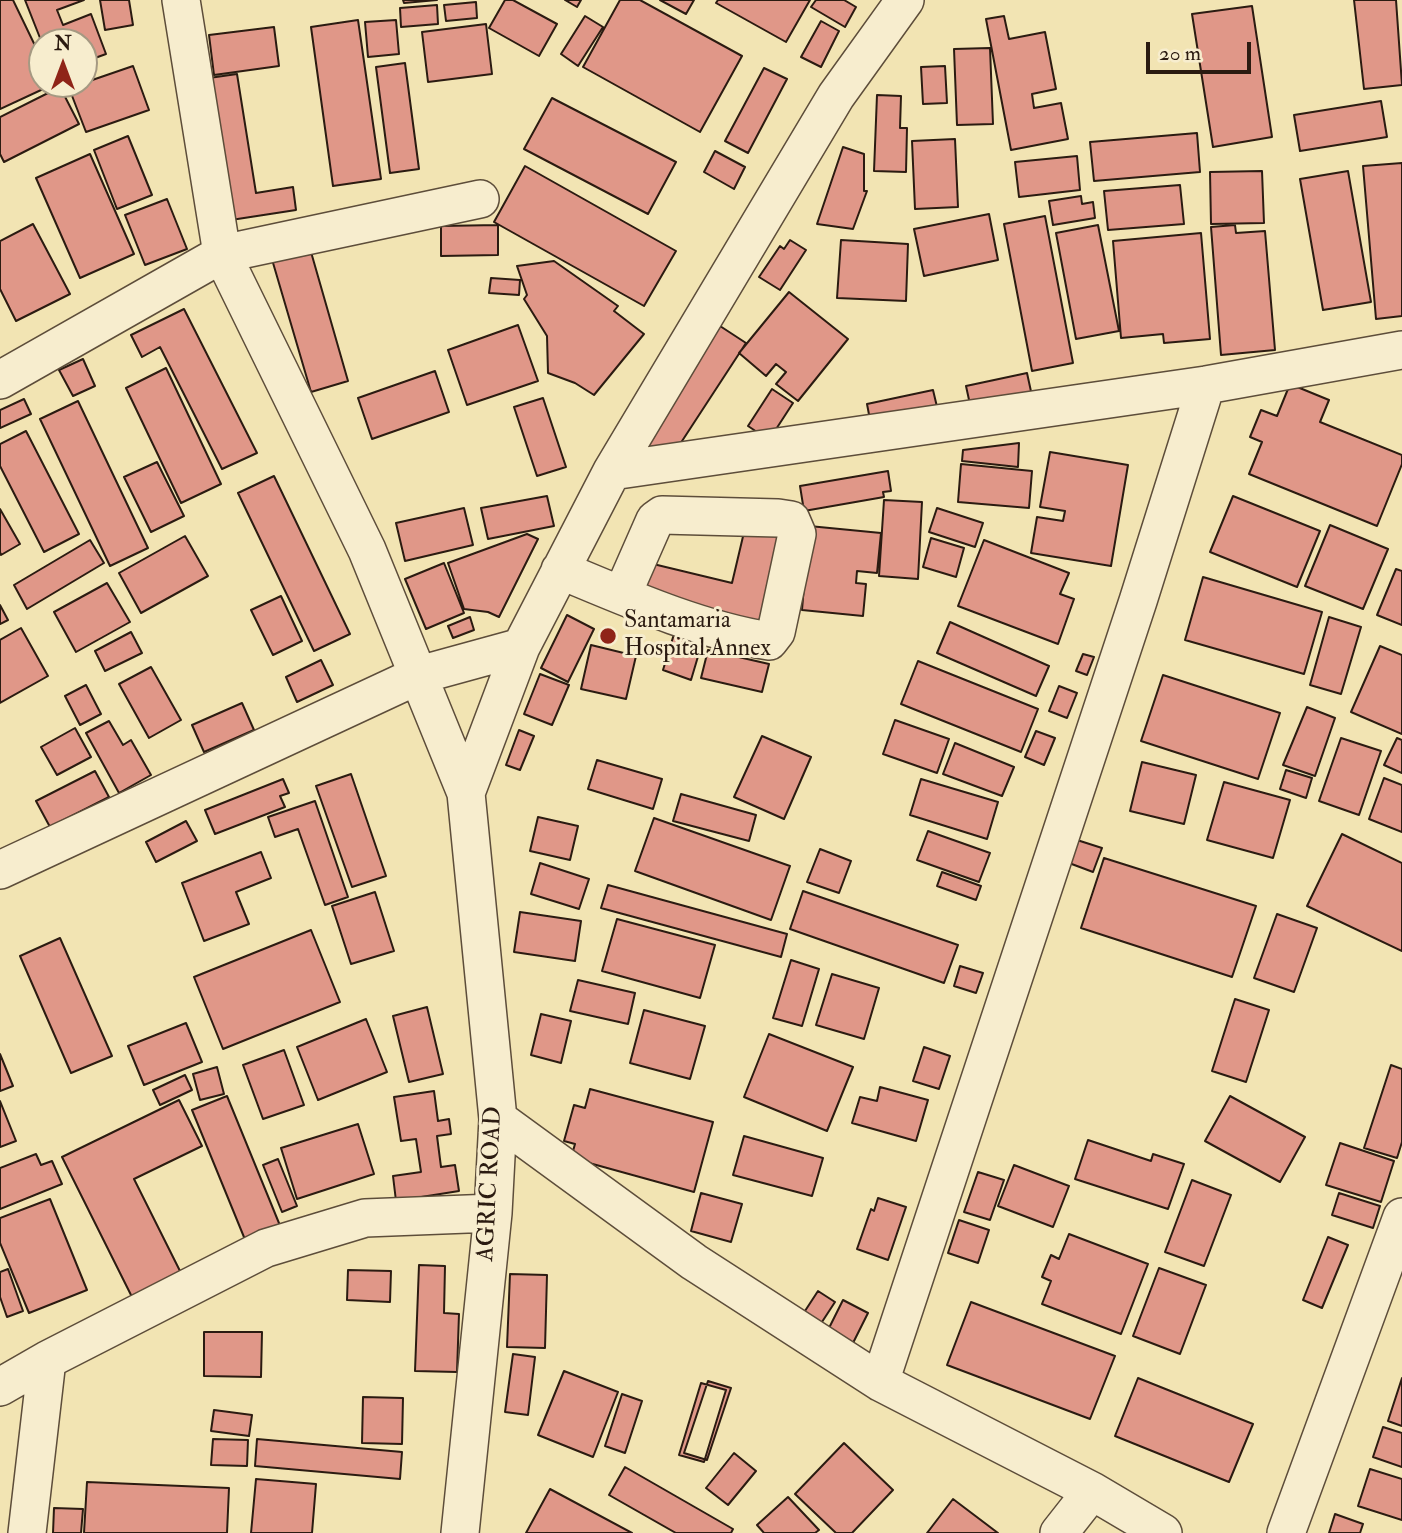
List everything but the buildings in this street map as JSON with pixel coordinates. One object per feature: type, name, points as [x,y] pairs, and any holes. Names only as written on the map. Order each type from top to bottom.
[{"type":"street","points":[[181,0],[222,254],[367,550],[466,793]]},
{"type":"street","points":[[466,793],[521,647],[612,471],[836,96],[905,0]]},
{"type":"street","points":[[0,380],[222,254],[480,199]]},
{"type":"street","points":[[612,471],[1206,385],[1402,350]]},
{"type":"street","points":[[880,1382],[1138,601],[1206,385]]},
{"type":"street","points":[[560,570],[622,595],[769,641],[776,632],[797,534],[791,520],[778,518],[662,515],[655,520],[622,595]]},
{"type":"street","points":[[0,870],[419,675],[521,647]]},
{"type":"street","name":"AGRIC ROAD","points":[[460,1533],[493,1213],[498,1119],[466,793]]},
{"type":"street","points":[[498,1119],[694,1262],[880,1382],[1092,1491],[1163,1533]]},
{"type":"street","points":[[0,1387],[47,1360],[266,1248],[365,1218],[493,1213]]},
{"type":"street","points":[[1286,1533],[1402,1217]]},
{"type":"street","points":[[27,1533],[47,1360]]},
{"type":"street","points":[[1059,1533],[1092,1491]]},
{"type":"place","name":"Santamaria Hospital Annex","points":[[608,636]]}]
